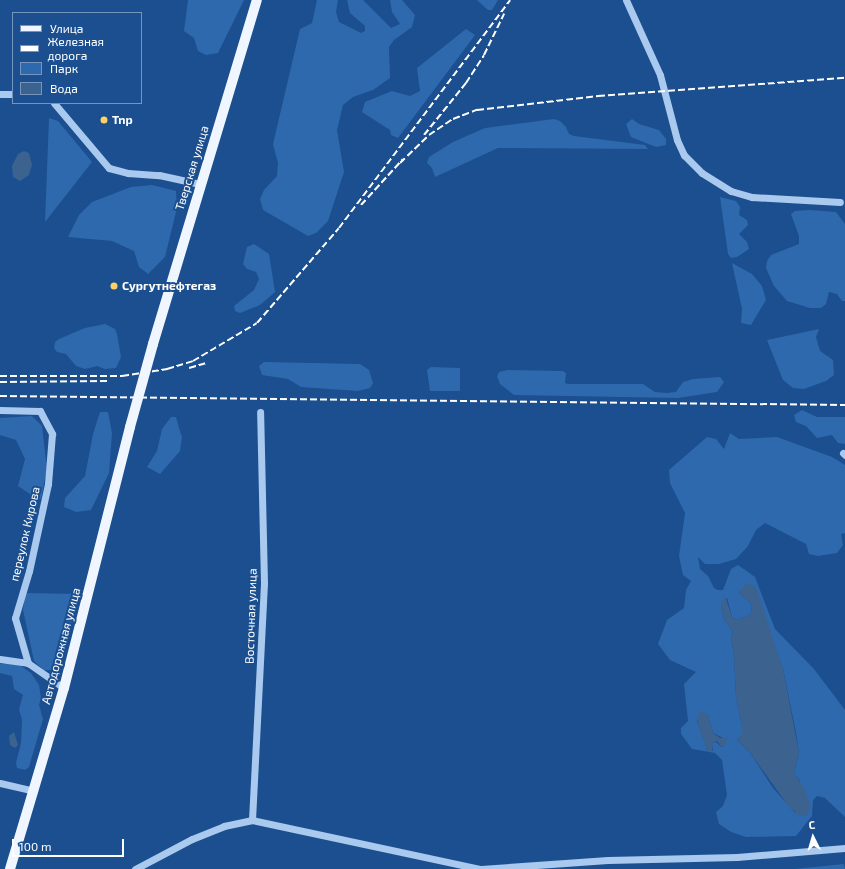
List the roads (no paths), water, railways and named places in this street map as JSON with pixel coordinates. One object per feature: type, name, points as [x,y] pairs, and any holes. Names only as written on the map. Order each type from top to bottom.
[{"type":"main road","name":"Тверская улица","points":[[130,427],[200,184],[258,0]]},
{"type":"main road","name":"Автодорожная улица","points":[[10,869],[64,688],[130,427]]},
{"type":"street","points":[[626,0],[660,75],[677,140],[684,155],[702,173],[731,191],[752,197],[840,202]]},
{"type":"street","points":[[0,94],[12,94]]},
{"type":"street","points":[[55,104],[109,168],[200,184]]},
{"type":"street","name":"переулок Кирова","points":[[0,410],[40,411],[52,434],[51,464],[29,571],[15,618],[28,663]]},
{"type":"street","name":"Восточная улица","points":[[252,820],[264,584],[260,412]]},
{"type":"street","points":[[0,659],[28,663],[64,688]]},
{"type":"street","points":[[0,783],[34,791]]},
{"type":"street","points":[[135,869],[204,834],[224,826],[252,820],[480,869],[608,860],[737,857],[845,848]]},
{"type":"water","points":[[24,151],[29,153],[32,165],[29,175],[20,181],[13,177],[12,166],[18,154]]},
{"type":"water","points":[[748,583],[754,586],[758,592],[783,669],[799,753],[794,773],[805,789],[811,807],[806,816],[800,816],[789,807],[751,754],[737,740],[742,735],[742,726],[736,697],[734,655],[731,638],[733,632],[724,619],[721,605],[725,596],[732,617],[737,620],[748,616],[752,612],[751,604],[738,592]]},
{"type":"water","points":[[702,711],[708,715],[713,733],[720,738],[728,737],[725,745],[721,747],[717,741],[713,742],[712,752],[707,750],[699,728],[697,716]]},
{"type":"water","points":[[14,732],[18,745],[15,748],[10,745],[9,736]]},
{"type":"railway","points":[[0,376],[122,376],[167,369],[193,361],[257,323],[339,228],[510,0]]},
{"type":"railway","points":[[424,135],[466,83],[484,55],[504,14]]},
{"type":"railway","points":[[400,163],[429,135],[453,119],[477,110],[598,96],[845,78]]},
{"type":"railway","points":[[361,205],[403,159]]},
{"type":"railway","points":[[189,368],[206,363]]},
{"type":"railway","points":[[0,382],[108,381]]},
{"type":"railway","points":[[0,396],[845,405]]},
{"type":"place","name":"Tnp","points":[[104,120]]},
{"type":"place","name":"Сургутнефтегаз","points":[[114,286]]}]
